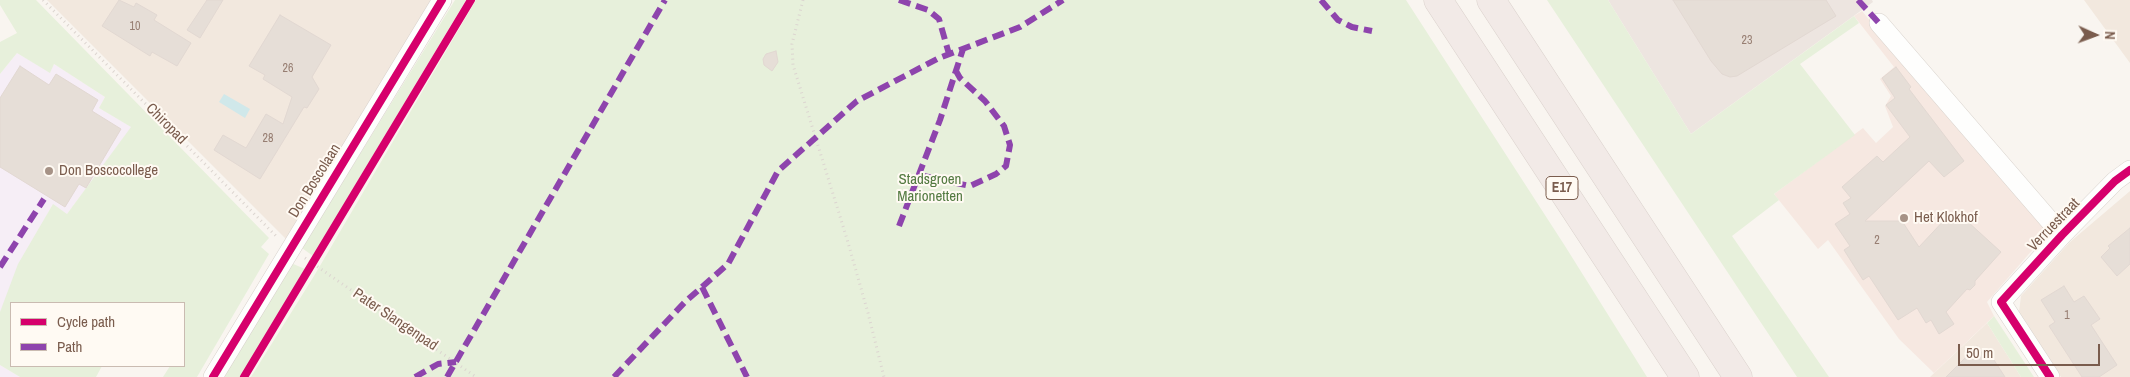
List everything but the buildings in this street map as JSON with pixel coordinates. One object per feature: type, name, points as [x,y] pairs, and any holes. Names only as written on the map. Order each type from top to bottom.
[{"type":"highway","name":"E17","points":[[1438,0],[1685,377]]},
{"type":"highway","points":[[1491,0],[1738,377]]},
{"type":"street","name":"Don Boscolaan","points":[[213,377],[442,0]]},
{"type":"street","points":[[1879,23],[2062,235]]},
{"type":"street","name":"Verruestraat","points":[[2050,377],[2001,302],[2062,235],[2115,181],[2130,170]]},
{"type":"path","points":[[803,0],[792,44],[793,65],[847,239],[884,377]]},
{"type":"path","points":[[308,272],[318,256]]},
{"type":"shaded area","points":[[47,0],[431,0],[287,240]]},
{"type":"shaded area","points":[[1608,0],[1872,0],[1873,2],[1691,134]]},
{"type":"shaded area","points":[[2084,0],[2130,0],[2130,63]]},
{"type":"shaded area","points":[[1862,11],[1919,82],[2048,232],[1987,302],[1994,316],[1934,373],[1899,339],[1828,240],[1818,249],[1774,194],[1863,128],[1876,143],[1893,127],[1885,106],[1891,96],[1880,79],[1894,67],[1854,16]]},
{"type":"shaded area","name":"Don Boscocollege","points":[[17,53],[50,72],[54,64],[73,76],[105,97],[99,108],[132,127],[67,214],[52,205],[0,312],[0,74]]},
{"type":"shaded area","points":[[2130,191],[2130,377],[2061,377],[2019,312],[2021,296],[2070,242]]},
{"type":"shaded area","points":[[1987,323],[2021,377],[1930,377]]},
{"type":"shaded area","points":[[0,365],[20,377],[0,377]]},
{"type":"green space","points":[[0,0],[36,0],[269,238],[261,247],[269,254],[197,377],[163,377],[169,367],[185,367],[185,302],[10,302],[10,367],[101,367],[96,377],[20,377],[0,365],[0,312],[18,264],[53,204],[67,214],[131,127],[99,108],[105,97],[54,64],[50,73],[17,53],[0,74],[0,42],[17,33],[0,5]]},
{"type":"green space","points":[[455,0],[466,0],[313,256],[302,248]]},
{"type":"green space","name":"Stadsgroen Marionetten","points":[[476,0],[1406,0],[1647,377],[251,377],[314,276]]},
{"type":"green space","points":[[1547,0],[1608,0],[1691,134],[1854,16],[1859,23],[1800,64],[1855,135],[1774,194],[1779,200],[1732,236],[1829,377],[1797,377]]},
{"type":"green space","points":[[291,263],[305,269],[240,377],[223,377]]},
{"type":"green space","points":[[1994,316],[2034,377],[2021,377],[1987,323]]},
{"type":"water","points":[[224,94],[250,109],[245,118],[219,102]]},
{"type":"marked path","points":[[447,377],[665,0]]},
{"type":"marked path","points":[[899,0],[928,10],[939,19],[949,54]]},
{"type":"marked path","points":[[614,377],[685,302],[728,264],[778,171],[857,101],[939,58],[1020,27],[1063,0]]},
{"type":"marked path","points":[[1321,0],[1338,20],[1352,27],[1372,31]]},
{"type":"marked path","points":[[1858,0],[1879,23]]},
{"type":"marked path","points":[[899,226],[940,120],[963,49]]},
{"type":"marked path","points":[[919,175],[970,186],[996,174],[1006,166],[1010,145],[1004,126],[985,101],[960,78],[956,71]]},
{"type":"marked path","points":[[0,267],[44,199]]},
{"type":"marked path","points":[[702,287],[747,377]]},
{"type":"marked path","points":[[415,377],[438,364],[456,362]]},
{"type":"cycle path","points":[[213,377],[442,0]]},
{"type":"cycle path","points":[[244,377],[471,0]]},
{"type":"cycle path","points":[[2050,377],[2001,302],[2062,235],[2115,181],[2130,170]]},
{"type":"place","name":"Don Boscocollege","points":[[49,171]]},
{"type":"place","name":"Het Klokhof","points":[[1904,218]]}]
